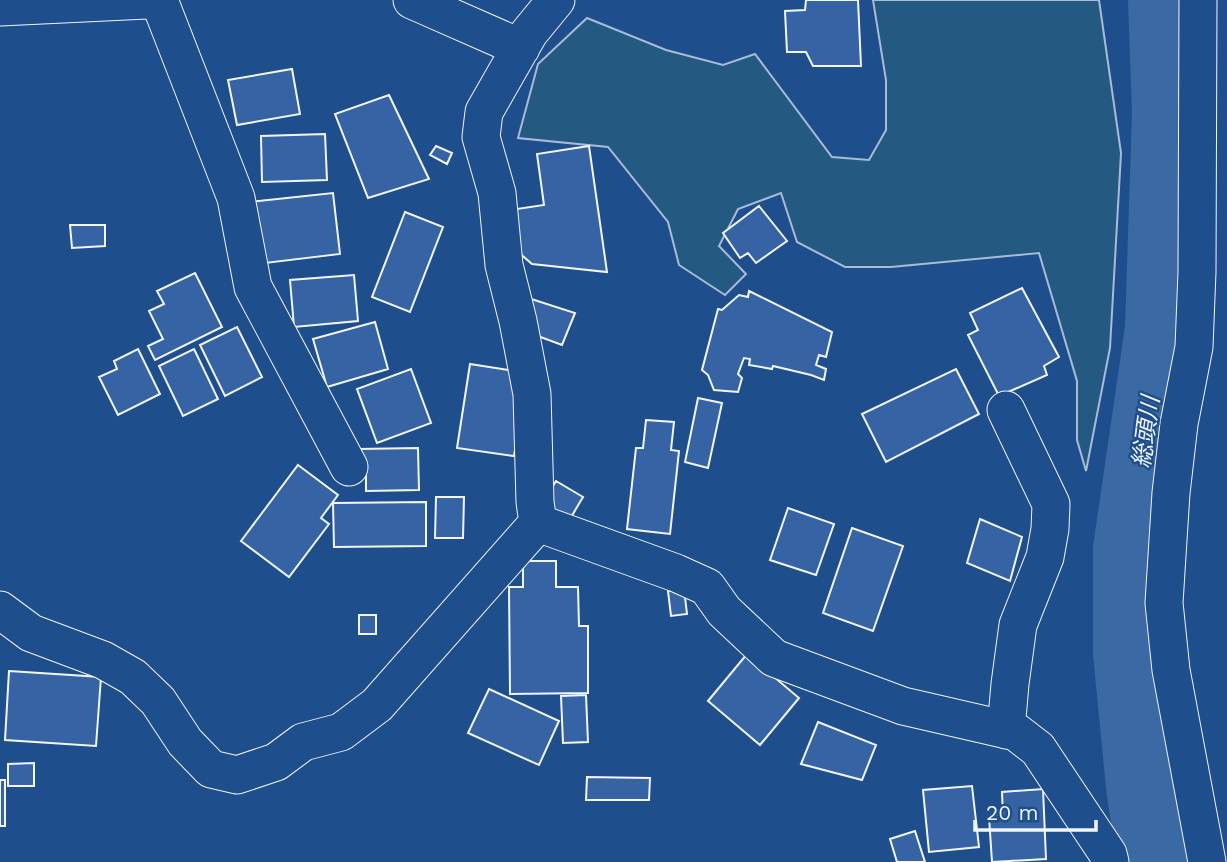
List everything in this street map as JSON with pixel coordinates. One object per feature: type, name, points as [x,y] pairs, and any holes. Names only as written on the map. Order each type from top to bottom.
[{"type":"street","points":[[0,7],[147,0]]},
{"type":"street","points":[[159,0],[236,198],[253,287],[349,467]]},
{"type":"street","points":[[412,0],[521,47]]},
{"type":"street","points":[[0,610],[31,633],[103,660],[133,677],[158,701],[185,742],[211,769],[237,775],[276,762],[303,742],[341,732],[377,705],[538,523],[532,394],[504,265],[497,193],[481,137],[484,112],[529,33],[556,0]]},
{"type":"street","points":[[1198,0],[1197,272],[1194,347],[1179,424],[1171,493],[1164,603],[1171,670],[1207,862]]},
{"type":"street","points":[[1006,410],[1051,504],[1045,556],[1018,625],[1006,730]]},
{"type":"street","points":[[538,523],[676,573],[707,587],[724,611],[774,658],[903,706],[1016,732],[1038,749],[1108,854],[1110,862]]},
{"type":"shaded area","points":[[873,0],[1099,0],[1121,153],[1110,348],[1086,471],[1077,440],[1077,381],[1039,253],[891,267],[845,267],[797,242],[781,193],[738,209],[719,246],[746,274],[725,295],[679,265],[668,222],[608,147],[518,138],[538,64],[587,18],[666,50],[723,65],[755,54],[832,157],[869,160],[886,130],[886,80]]},
{"type":"building","points":[[806,0],[858,0],[861,66],[813,66],[806,52],[787,52],[785,11],[805,10]]},
{"type":"building","points":[[292,69],[300,114],[237,125],[228,80]]},
{"type":"building","points":[[389,95],[429,179],[368,198],[335,114]]},
{"type":"building","points":[[325,134],[327,180],[262,182],[261,136]]},
{"type":"building","points":[[436,146],[452,153],[447,164],[430,155]]},
{"type":"building","points":[[589,146],[607,272],[532,264],[517,251],[510,210],[544,205],[537,154]]},
{"type":"building","points":[[333,193],[340,254],[257,264],[249,202]]},
{"type":"building","points":[[759,206],[787,241],[756,263],[748,253],[740,258],[723,233]]},
{"type":"building","points":[[405,212],[443,227],[410,312],[372,297]]},
{"type":"building","points":[[70,225],[105,225],[105,246],[72,248]]},
{"type":"building","points":[[195,273],[222,327],[155,360],[148,346],[163,339],[149,311],[164,304],[157,291]]},
{"type":"building","points":[[354,275],[358,321],[294,327],[290,280]]},
{"type":"building","points":[[1022,288],[1059,357],[1044,366],[1047,375],[999,396],[968,335],[978,330],[970,313]]},
{"type":"building","points":[[749,291],[832,332],[826,357],[819,355],[816,365],[826,369],[824,380],[773,366],[772,369],[749,365],[750,359],[744,358],[738,374],[742,378],[738,392],[714,390],[708,375],[702,370],[718,309],[722,310],[739,295],[748,297]]},
{"type":"building","points":[[522,296],[575,313],[562,345],[519,329]]},
{"type":"building","points":[[375,322],[388,369],[327,387],[313,339]]},
{"type":"building","points":[[237,327],[262,377],[225,396],[200,345]]},
{"type":"building","points":[[138,349],[160,394],[118,415],[99,377],[117,369],[114,361]]},
{"type":"building","points":[[194,349],[218,399],[183,416],[159,366]]},
{"type":"building","points":[[470,364],[528,373],[514,456],[457,448]]},
{"type":"building","points":[[411,369],[431,423],[377,443],[357,389]]},
{"type":"building","points":[[956,369],[979,414],[886,462],[862,414]]},
{"type":"building","points":[[698,398],[722,403],[708,468],[685,462]]},
{"type":"building","points":[[646,420],[674,422],[671,450],[679,451],[670,534],[627,529],[636,448],[643,448]]},
{"type":"building","points":[[418,448],[419,490],[366,491],[366,466],[359,449]]},
{"type":"building","points":[[298,465],[338,495],[321,518],[329,524],[289,577],[241,541]]},
{"type":"building","points":[[556,481],[583,497],[567,524],[540,507]]},
{"type":"building","points":[[436,497],[464,497],[463,538],[435,538]]},
{"type":"building","points":[[426,502],[426,546],[334,547],[333,503]]},
{"type":"building","points":[[788,508],[834,524],[816,575],[770,560]]},
{"type":"building","points":[[980,519],[1022,537],[1010,581],[967,563]]},
{"type":"building","points":[[852,528],[903,546],[873,631],[823,613]]},
{"type":"building","points":[[523,561],[556,561],[556,587],[578,587],[579,626],[588,626],[588,693],[510,694],[509,587],[523,587]]},
{"type":"building","points":[[684,589],[687,614],[671,616],[668,591]]},
{"type":"building","points":[[359,615],[376,615],[376,634],[359,634]]},
{"type":"building","points":[[747,654],[799,698],[760,745],[708,701]]},
{"type":"building","points":[[9,671],[101,677],[96,746],[5,740]]},
{"type":"building","points":[[489,689],[559,721],[539,765],[468,733]]},
{"type":"building","points":[[586,695],[588,742],[563,743],[561,696]]},
{"type":"building","points":[[818,722],[876,745],[862,780],[801,764]]},
{"type":"building","points":[[34,763],[34,786],[8,786],[8,764]]},
{"type":"building","points":[[587,777],[650,778],[649,800],[586,800]]},
{"type":"building","points":[[0,780],[5,780],[5,826],[0,826]]},
{"type":"building","points":[[972,786],[979,847],[929,852],[923,790]]},
{"type":"building","points":[[1043,789],[1046,859],[992,862],[989,817],[1003,816],[1002,792]]},
{"type":"building","points":[[915,831],[925,862],[897,862],[890,839]]},
{"type":"waterway","name":"総頭川","points":[[1153,862],[1142,786],[1129,653],[1129,549],[1161,329],[1168,112],[1164,0]]}]
